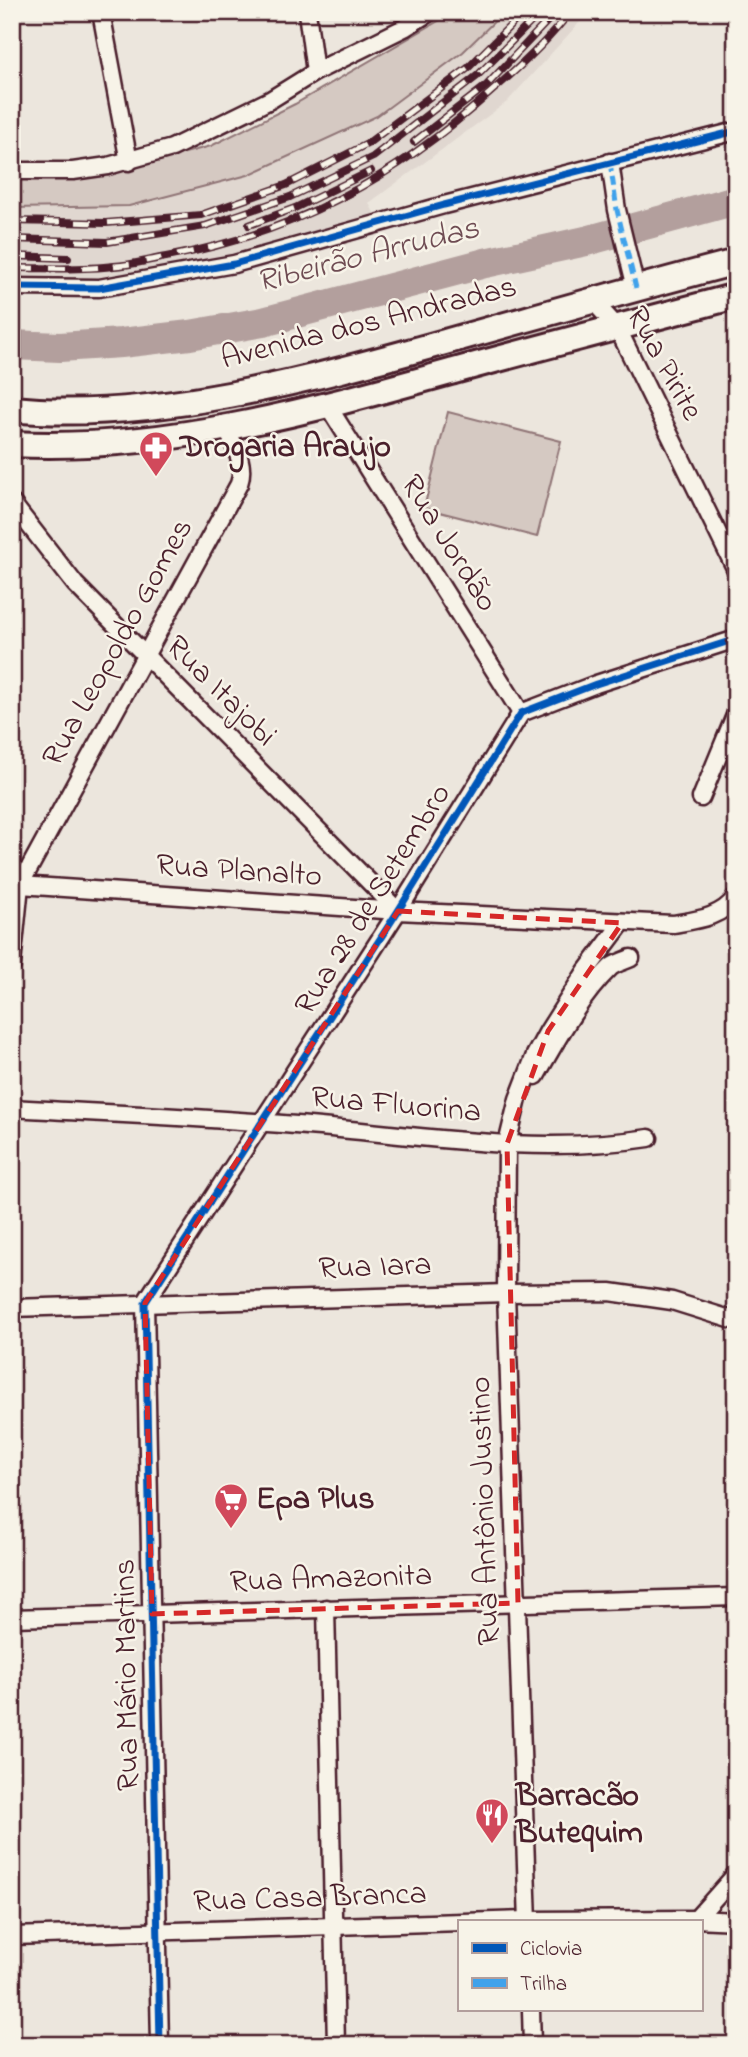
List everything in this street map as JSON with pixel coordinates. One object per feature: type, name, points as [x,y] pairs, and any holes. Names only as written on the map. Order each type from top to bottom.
[{"type":"main road","name":"Avenida dos Andradas","points":[[12,409],[124,408],[219,397],[322,374],[592,300],[634,284],[736,262]]},
{"type":"main road","name":"Avenida dos Andradas","points":[[12,444],[126,442],[226,429],[328,406],[736,296]]},
{"type":"main road","points":[[322,374],[318,393],[321,401],[328,406]]},
{"type":"street","points":[[101,12],[129,162]]},
{"type":"street","points":[[307,12],[315,72]]},
{"type":"street","points":[[12,171],[73,171],[129,162],[172,148],[270,100],[315,72],[406,27],[430,12]]},
{"type":"street","points":[[12,287],[99,288],[234,264],[457,202],[736,131]]},
{"type":"street","points":[[610,162],[617,210],[634,284]]},
{"type":"street","name":"Rua Pirite","points":[[592,300],[617,327],[736,570]]},
{"type":"street","name":"Rua Jordão","points":[[328,406],[521,713]]},
{"type":"street","name":"Rua Leopoldo Gomes","points":[[12,965],[20,885],[243,474],[241,461],[226,429]]},
{"type":"street","name":"Rua Itajobi","points":[[12,503],[19,517],[75,584],[398,911]]},
{"type":"street","points":[[521,713],[596,684],[736,639]]},
{"type":"street","name":"Rua 28 de Setembro","points":[[145,1303],[398,911],[521,713]]},
{"type":"street","points":[[701,798],[736,713]]},
{"type":"street","name":"Rua Planalto","points":[[20,885],[398,911],[622,923]]},
{"type":"street","points":[[622,923],[673,924],[704,919],[729,906],[736,897]]},
{"type":"street","name":"Rua Antônio Justino","points":[[528,1920],[506,1293],[507,1144],[518,1099],[535,1055],[586,971],[622,923]]},
{"type":"street","name":"Rua Antônio Justino","points":[[518,1099],[531,1086],[560,1034],[587,995],[613,965],[631,958]]},
{"type":"street","name":"Rua Fluorina","points":[[12,1108],[262,1122],[507,1144],[605,1145],[649,1138]]},
{"type":"street","name":"Rua Iara","points":[[12,1308],[610,1292],[672,1301],[736,1321]]},
{"type":"street","name":"Rua Mário Martins","points":[[145,1303],[160,2045]]},
{"type":"street","name":"Rua Amazonita","points":[[12,1618],[736,1597]]},
{"type":"street","points":[[326,1608],[336,2045]]},
{"type":"street","points":[[696,1919],[736,1874]]},
{"type":"street","name":"Rua Casa Branca","points":[[612,1920],[696,1919],[736,1922]]},
{"type":"street","name":"Rua Casa Branca","points":[[12,1936],[458,1922]]},
{"type":"street","points":[[531,2011],[532,2045]]},
{"type":"highlighted area","points":[[398,911],[622,923],[548,1031],[507,1144],[518,1603],[152,1614],[145,1303]]},
{"type":"shaded area","points":[[454,12],[504,12],[463,52],[377,116],[248,175],[129,206],[12,208],[12,176],[121,170],[211,146],[295,104]]},
{"type":"shaded area","points":[[464,12],[589,12],[507,102],[369,203],[380,225],[123,283],[12,286],[12,187],[228,153]]},
{"type":"shaded area","points":[[448,412],[561,441],[537,537],[424,508]]},
{"type":"waterway","name":"Ribeirão Arrudas","points":[[12,345],[60,347],[121,343],[190,335],[263,322],[485,263],[586,241],[736,200]]},
{"type":"railway","points":[[12,221],[106,223],[201,215],[286,185],[367,144],[468,68],[524,12]]},
{"type":"railway","points":[[12,239],[107,242],[205,226],[290,197],[373,157],[477,76],[541,12]]},
{"type":"railway","points":[[414,142],[486,86],[556,12]]},
{"type":"railway","points":[[18,268],[90,268],[133,264],[213,247],[300,217],[341,198],[418,150],[455,122],[523,63],[570,12]]},
{"type":"railway","points":[[249,225],[295,208],[371,171]]},
{"type":"railway","points":[[12,256],[68,258]]},
{"type":"marked path","points":[[610,162],[617,210],[636,288]]},
{"type":"cycle path","points":[[12,287],[99,288],[234,264],[444,205],[736,131]]},
{"type":"cycle path","points":[[160,2045],[145,1303],[398,911],[521,713],[596,684],[736,639]]},
{"type":"place","name":"Drogaria Araujo","points":[[156,478]]},
{"type":"place","name":"Epa Plus","points":[[231,1530]]},
{"type":"place","name":"Barracão Butequim","points":[[492,1845]]}]
